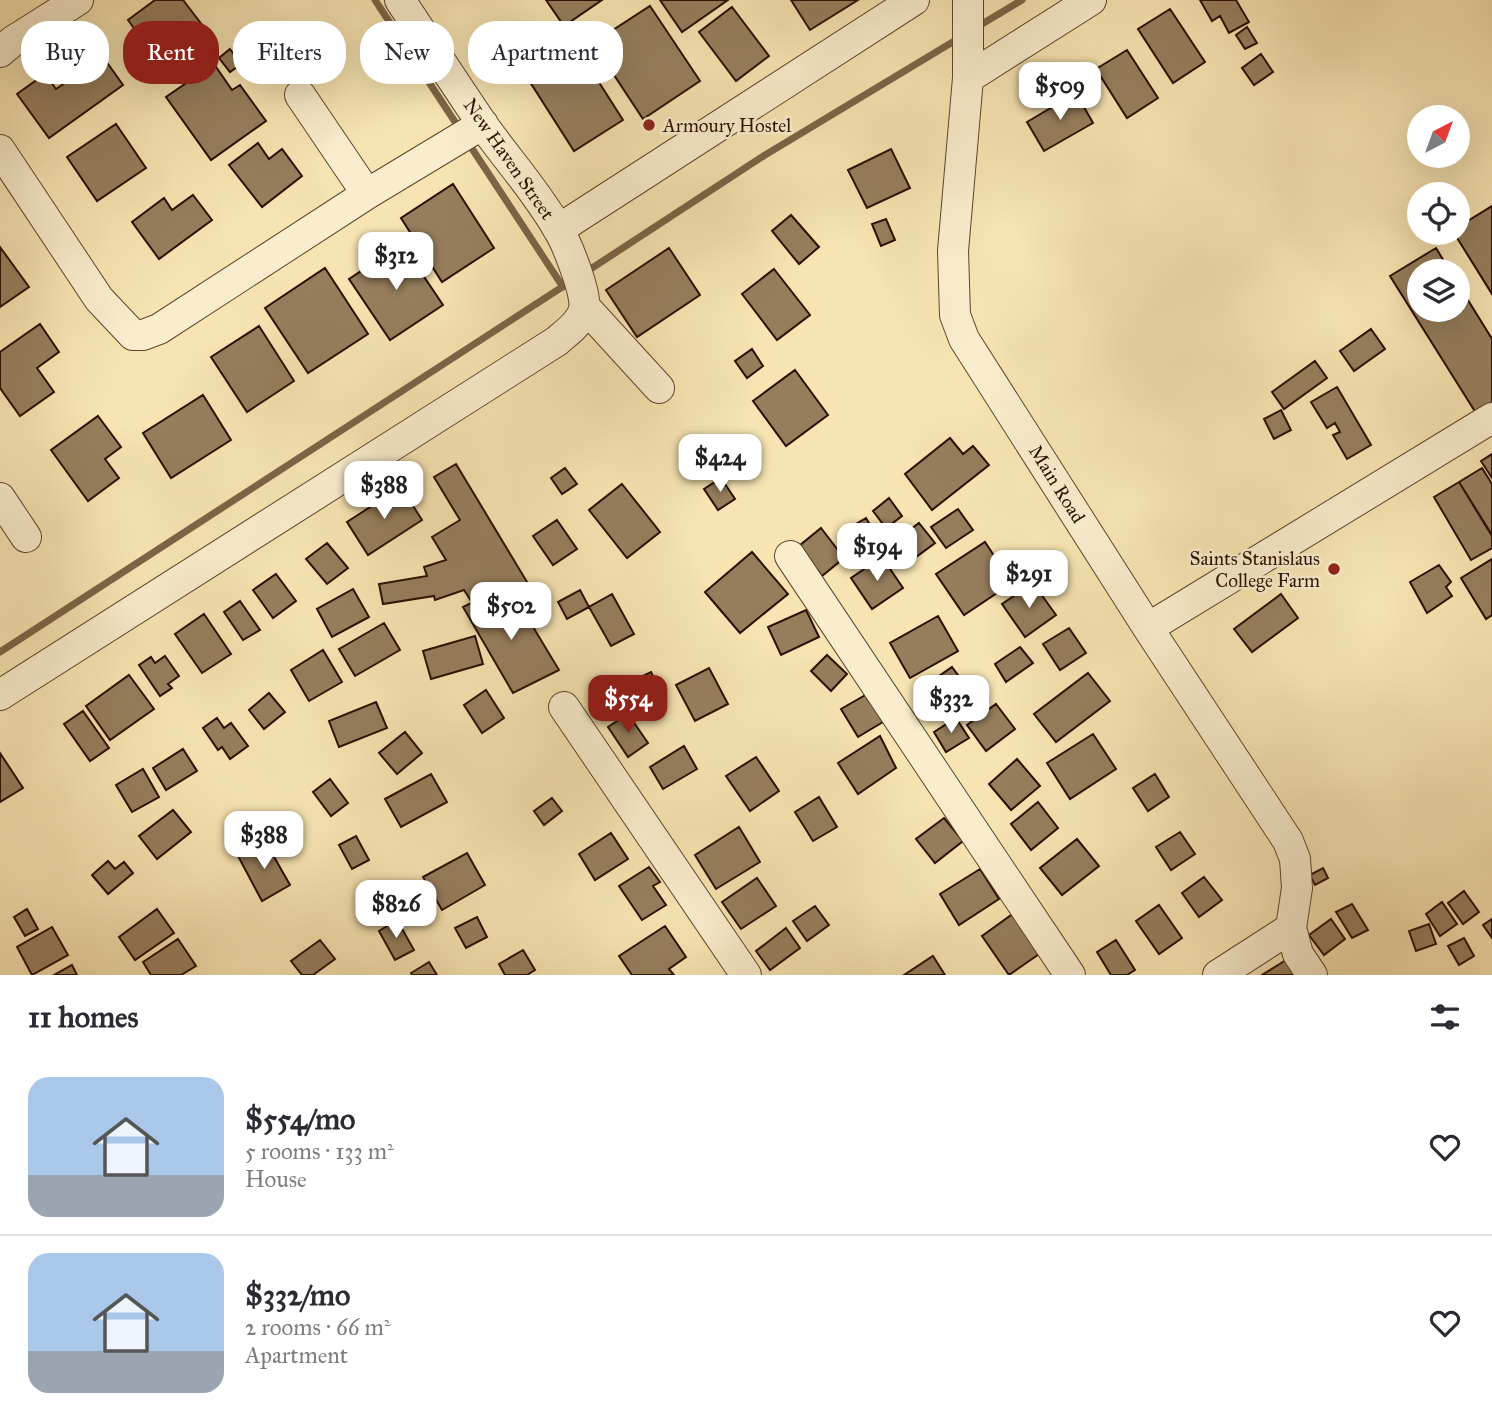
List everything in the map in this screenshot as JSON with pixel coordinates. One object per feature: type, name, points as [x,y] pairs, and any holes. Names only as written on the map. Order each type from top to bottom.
[{"type":"street","points":[[0,52],[78,0]]},
{"type":"street","name":"New Haven Street","points":[[400,0],[476,128],[564,241],[583,298]]},
{"type":"street","points":[[564,241],[914,0]]},
{"type":"street","name":"Main Road","points":[[968,0],[968,78],[953,251],[955,315],[964,339],[1148,628],[1288,841],[1295,859],[1297,888],[1290,928]]},
{"type":"street","points":[[968,78],[1091,0]]},
{"type":"street","points":[[300,95],[367,194]]},
{"type":"street","points":[[0,149],[99,299],[133,335],[143,335],[159,329],[367,194],[476,128]]},
{"type":"street","points":[[0,695],[557,341],[572,328],[583,298],[659,388]]},
{"type":"street","points":[[1148,628],[1492,418]]},
{"type":"street","points":[[0,498],[26,537]]},
{"type":"street","points":[[790,556],[1070,975]]},
{"type":"street","points":[[564,707],[746,975]]},
{"type":"street","points":[[1218,975],[1290,928],[1298,954],[1312,975]]},
{"type":"building","points":[[155,0],[183,0],[199,21],[129,21]]},
{"type":"building","points":[[546,0],[602,0],[571,21],[561,21]]},
{"type":"building","points":[[660,0],[728,0],[682,32]]},
{"type":"building","points":[[791,0],[858,0],[810,30]]},
{"type":"building","points":[[1200,0],[1236,0],[1249,22],[1229,33],[1220,16],[1212,21]]},
{"type":"building","points":[[650,6],[700,81],[643,119],[620,84],[623,84],[623,24]]},
{"type":"building","points":[[732,7],[769,56],[736,81],[699,32]]},
{"type":"building","points":[[1170,9],[1205,62],[1173,83],[1138,29]]},
{"type":"building","points":[[1247,27],[1257,43],[1245,49],[1236,35]]},
{"type":"building","points":[[230,49],[233,53],[233,70],[230,72],[219,58]]},
{"type":"building","points":[[1127,50],[1158,98],[1127,118],[1096,69]]},
{"type":"building","points":[[1261,54],[1273,72],[1254,85],[1242,68]]},
{"type":"building","points":[[109,65],[123,85],[49,138],[17,94],[31,84],[52,84],[56,89],[63,84],[109,84]]},
{"type":"building","points":[[219,71],[232,90],[240,85],[266,121],[211,160],[166,97],[185,84],[219,84]]},
{"type":"building","points":[[531,84],[600,84],[623,120],[574,151]]},
{"type":"building","points":[[1076,93],[1093,123],[1044,151],[1027,122]]},
{"type":"building","points":[[116,124],[146,168],[97,201],[67,157]]},
{"type":"building","points":[[258,143],[269,159],[282,149],[302,176],[262,207],[229,165]]},
{"type":"building","points":[[891,149],[910,188],[867,208],[848,170]]},
{"type":"building","points":[[453,184],[494,248],[442,282],[401,218]]},
{"type":"building","points":[[193,195],[212,220],[159,259],[132,222],[164,198],[172,210]]},
{"type":"building","points":[[1492,206],[1492,294],[1461,245],[1470,245],[1470,220]]},
{"type":"building","points":[[791,215],[819,247],[799,264],[772,231]]},
{"type":"building","points":[[886,219],[895,240],[881,246],[872,224]]},
{"type":"building","points":[[402,244],[443,305],[390,340],[349,279]]},
{"type":"building","points":[[0,247],[29,287],[0,307]]},
{"type":"building","points":[[669,248],[700,295],[637,337],[606,290]]},
{"type":"building","points":[[1436,248],[1443,259],[1418,259]]},
{"type":"building","points":[[1407,266],[1407,303],[1390,276]]},
{"type":"building","points":[[325,268],[368,334],[308,373],[265,308]]},
{"type":"building","points":[[774,269],[810,315],[777,340],[742,294]]},
{"type":"building","points":[[1470,303],[1492,339],[1492,414],[1481,421],[1419,322],[1470,322]]},
{"type":"building","points":[[40,324],[59,352],[37,368],[54,392],[20,416],[0,388],[0,352]]},
{"type":"building","points":[[259,326],[294,381],[247,412],[211,357]]},
{"type":"building","points":[[1371,329],[1385,349],[1354,371],[1340,351]]},
{"type":"building","points":[[752,349],[763,366],[747,378],[735,361]]},
{"type":"building","points":[[1315,361],[1327,378],[1284,409],[1272,392]]},
{"type":"building","points":[[795,370],[828,415],[786,446],[753,401]]},
{"type":"building","points":[[1337,387],[1371,445],[1347,459],[1333,435],[1340,432],[1335,423],[1327,428],[1311,402]]},
{"type":"building","points":[[203,395],[231,440],[171,478],[143,433]]},
{"type":"building","points":[[1281,410],[1291,430],[1274,439],[1264,419]]},
{"type":"building","points":[[98,416],[121,447],[105,459],[119,478],[88,501],[51,450]]},
{"type":"building","points":[[950,438],[963,454],[973,446],[989,465],[932,510],[905,474]]},
{"type":"building","points":[[1492,454],[1492,478],[1481,461]]},
{"type":"building","points":[[456,464],[530,587],[508,601],[498,585],[471,601],[464,590],[435,600],[434,596],[383,604],[379,584],[427,576],[424,567],[446,560],[432,537],[460,520],[434,477]]},
{"type":"building","points":[[565,468],[577,484],[562,494],[551,478]]},
{"type":"building","points":[[1482,468],[1492,484],[1492,535],[1459,482]]},
{"type":"building","points":[[721,478],[735,499],[718,510],[704,489]]},
{"type":"building","points":[[1459,482],[1492,536],[1492,548],[1471,560],[1434,497]]},
{"type":"building","points":[[622,484],[660,532],[627,558],[589,510]]},
{"type":"building","points":[[401,487],[422,520],[368,555],[347,522]]},
{"type":"building","points":[[889,498],[902,516],[886,528],[873,511]]},
{"type":"building","points":[[958,509],[973,530],[946,548],[931,527]]},
{"type":"building","points":[[866,518],[882,546],[858,560],[842,532]]},
{"type":"building","points":[[557,520],[577,549],[553,565],[533,536]]},
{"type":"building","points":[[919,523],[935,543],[904,566],[889,546]]},
{"type":"building","points":[[821,528],[844,558],[822,576],[799,546]]},
{"type":"building","points":[[985,542],[1012,583],[964,615],[936,574]]},
{"type":"building","points":[[327,543],[348,568],[327,584],[306,559]]},
{"type":"building","points":[[752,552],[788,594],[740,633],[705,592]]},
{"type":"building","points":[[882,557],[903,588],[872,609],[851,578]]},
{"type":"building","points":[[1492,559],[1492,615],[1486,619],[1461,578]]},
{"type":"building","points":[[1439,565],[1451,582],[1446,587],[1452,596],[1427,613],[1410,582]]},
{"type":"building","points":[[276,574],[296,601],[273,618],[253,590]]},
{"type":"building","points":[[1033,583],[1056,615],[1025,637],[1002,604]]},
{"type":"building","points":[[353,589],[369,617],[332,637],[317,609]]},
{"type":"building","points":[[580,590],[589,607],[567,619],[558,602]]},
{"type":"building","points":[[492,593],[502,609],[518,602],[559,670],[513,693],[463,607]]},
{"type":"building","points":[[612,594],[634,634],[611,646],[589,607]]},
{"type":"building","points":[[1281,594],[1298,618],[1252,652],[1234,629]]},
{"type":"building","points":[[240,601],[260,630],[243,640],[224,612]]},
{"type":"building","points":[[806,610],[819,637],[781,655],[768,627]]},
{"type":"building","points":[[204,614],[231,654],[202,673],[175,634]]},
{"type":"building","points":[[938,616],[958,651],[910,678],[890,643]]},
{"type":"building","points":[[384,623],[400,650],[355,676],[339,649]]},
{"type":"building","points":[[1069,628],[1086,653],[1060,670],[1043,644]]},
{"type":"building","points":[[475,636],[483,664],[431,679],[423,651]]},
{"type":"building","points":[[1020,647],[1033,663],[1006,682],[995,664]]},
{"type":"building","points":[[323,650],[342,682],[309,701],[291,670]]},
{"type":"building","points":[[827,655],[847,674],[831,691],[811,671]]},
{"type":"building","points":[[165,656],[179,676],[168,684],[172,688],[160,696],[139,665],[151,657],[155,663]]},
{"type":"building","points":[[952,667],[969,690],[932,716],[915,693]]},
{"type":"building","points":[[709,668],[728,704],[695,721],[676,685]]},
{"type":"building","points":[[651,672],[665,703],[641,715],[626,684]]},
{"type":"building","points":[[1088,673],[1110,701],[1056,742],[1034,714]]},
{"type":"building","points":[[129,675],[154,709],[110,740],[86,706]]},
{"type":"building","points":[[486,690],[504,718],[482,733],[464,705]]},
{"type":"building","points":[[269,693],[285,712],[264,729],[249,710]]},
{"type":"building","points":[[867,694],[883,722],[858,737],[841,709]]},
{"type":"building","points":[[376,702],[387,728],[339,747],[329,721]]},
{"type":"building","points":[[996,704],[1015,729],[986,751],[967,725]]},
{"type":"building","points":[[83,711],[109,748],[90,761],[64,724]]},
{"type":"building","points":[[628,714],[648,743],[628,757],[608,727]]},
{"type":"building","points":[[217,718],[224,728],[231,723],[248,746],[230,759],[222,747],[218,750],[203,728]]},
{"type":"building","points":[[956,718],[969,738],[946,752],[934,732]]},
{"type":"building","points":[[405,732],[422,753],[397,774],[379,753]]},
{"type":"building","points":[[1093,734],[1116,769],[1070,799],[1047,763]]},
{"type":"building","points":[[880,736],[896,768],[858,794],[838,763]]},
{"type":"building","points":[[684,746],[697,769],[663,789],[650,767]]},
{"type":"building","points":[[183,749],[197,771],[166,790],[153,768]]},
{"type":"building","points":[[0,753],[23,788],[0,802]]},
{"type":"building","points":[[756,757],[779,791],[750,811],[726,776]]},
{"type":"building","points":[[1017,759],[1040,786],[1011,810],[989,784]]},
{"type":"building","points":[[143,769],[159,797],[132,812],[116,785]]},
{"type":"building","points":[[431,774],[447,802],[401,827],[385,799]]},
{"type":"building","points":[[1155,774],[1169,797],[1148,811],[1133,788]]},
{"type":"building","points":[[330,779],[348,803],[331,816],[313,792]]},
{"type":"building","points":[[819,797],[837,827],[813,841],[795,812]]},
{"type":"building","points":[[552,798],[562,811],[544,825],[534,811]]},
{"type":"building","points":[[1038,802],[1058,828],[1031,850],[1011,824]]},
{"type":"building","points":[[173,810],[191,832],[157,859],[139,836]]},
{"type":"building","points":[[944,818],[963,841],[935,863],[916,839]]},
{"type":"building","points":[[739,827],[760,862],[716,889],[695,855]]},
{"type":"building","points":[[1180,832],[1195,854],[1171,870],[1156,847]]},
{"type":"building","points":[[611,833],[628,859],[595,880],[579,854]]},
{"type":"building","points":[[356,836],[369,860],[352,869],[339,845]]},
{"type":"building","points":[[1077,839],[1099,866],[1062,895],[1040,868]]},
{"type":"building","points":[[265,841],[290,885],[262,901],[238,856]]},
{"type":"building","points":[[467,853],[485,885],[442,910],[423,877]]},
{"type":"building","points":[[108,861],[115,869],[124,862],[133,873],[108,894],[92,875]]},
{"type":"building","points":[[649,867],[660,882],[653,886],[666,905],[642,920],[619,886]]},
{"type":"building","points":[[1323,868],[1328,878],[1315,885],[1310,875]]},
{"type":"building","points":[[980,869],[999,899],[959,925],[940,894]]},
{"type":"building","points":[[1204,877],[1222,900],[1199,917],[1182,893]]},
{"type":"building","points":[[757,878],[776,906],[741,929],[722,902]]},
{"type":"building","points":[[1464,891],[1479,912],[1463,924],[1448,903]]},
{"type":"building","points":[[1442,902],[1457,924],[1440,936],[1426,914]]},
{"type":"building","points":[[1352,904],[1368,930],[1352,938],[1336,912]]},
{"type":"building","points":[[1159,905],[1182,938],[1159,954],[1136,921]]},
{"type":"building","points":[[815,906],[829,925],[807,941],[793,921]]},
{"type":"building","points":[[27,909],[38,929],[25,936],[14,917]]},
{"type":"building","points":[[157,909],[174,933],[135,960],[119,937]]},
{"type":"building","points":[[1014,913],[1042,952],[1009,975],[982,936]]},
{"type":"building","points":[[477,917],[487,937],[466,948],[455,928]]},
{"type":"building","points":[[1331,919],[1345,939],[1324,955],[1309,935]]},
{"type":"building","points":[[1492,919],[1492,938],[1483,925]]},
{"type":"building","points":[[397,920],[414,950],[395,960],[379,931]]},
{"type":"building","points":[[1429,924],[1436,944],[1416,951],[1409,931]]},
{"type":"building","points":[[665,926],[686,957],[669,969],[674,975],[632,975],[619,956]]},
{"type":"building","points":[[52,927],[68,955],[32,975],[17,947]]},
{"type":"building","points":[[786,928],[800,948],[770,970],[756,951]]},
{"type":"building","points":[[1464,938],[1474,956],[1459,965],[1448,946]]},
{"type":"building","points":[[178,939],[196,966],[181,975],[151,975],[143,962]]},
{"type":"building","points":[[320,940],[335,959],[313,975],[302,975],[291,961]]},
{"type":"building","points":[[1116,940],[1135,970],[1127,975],[1111,975],[1097,952]]},
{"type":"building","points":[[523,950],[535,970],[527,975],[505,975],[499,964]]},
{"type":"building","points":[[933,956],[945,975],[904,975]]},
{"type":"building","points":[[1286,960],[1296,975],[1262,975]]},
{"type":"building","points":[[429,962],[437,975],[412,975],[411,973]]},
{"type":"building","points":[[72,965],[77,975],[54,975]]},
{"type":"waterway","points":[[375,0],[461,131]]},
{"type":"waterway","points":[[977,27],[1022,0]]},
{"type":"waterway","points":[[586,272],[765,155],[961,37]]},
{"type":"waterway","points":[[467,141],[563,287]]},
{"type":"waterway","points":[[0,652],[573,280]]},
{"type":"place","name":"Armoury Hostel","points":[[649,125]]},
{"type":"place","name":"Saints Stanislaus College Farm","points":[[1334,569]]}]
